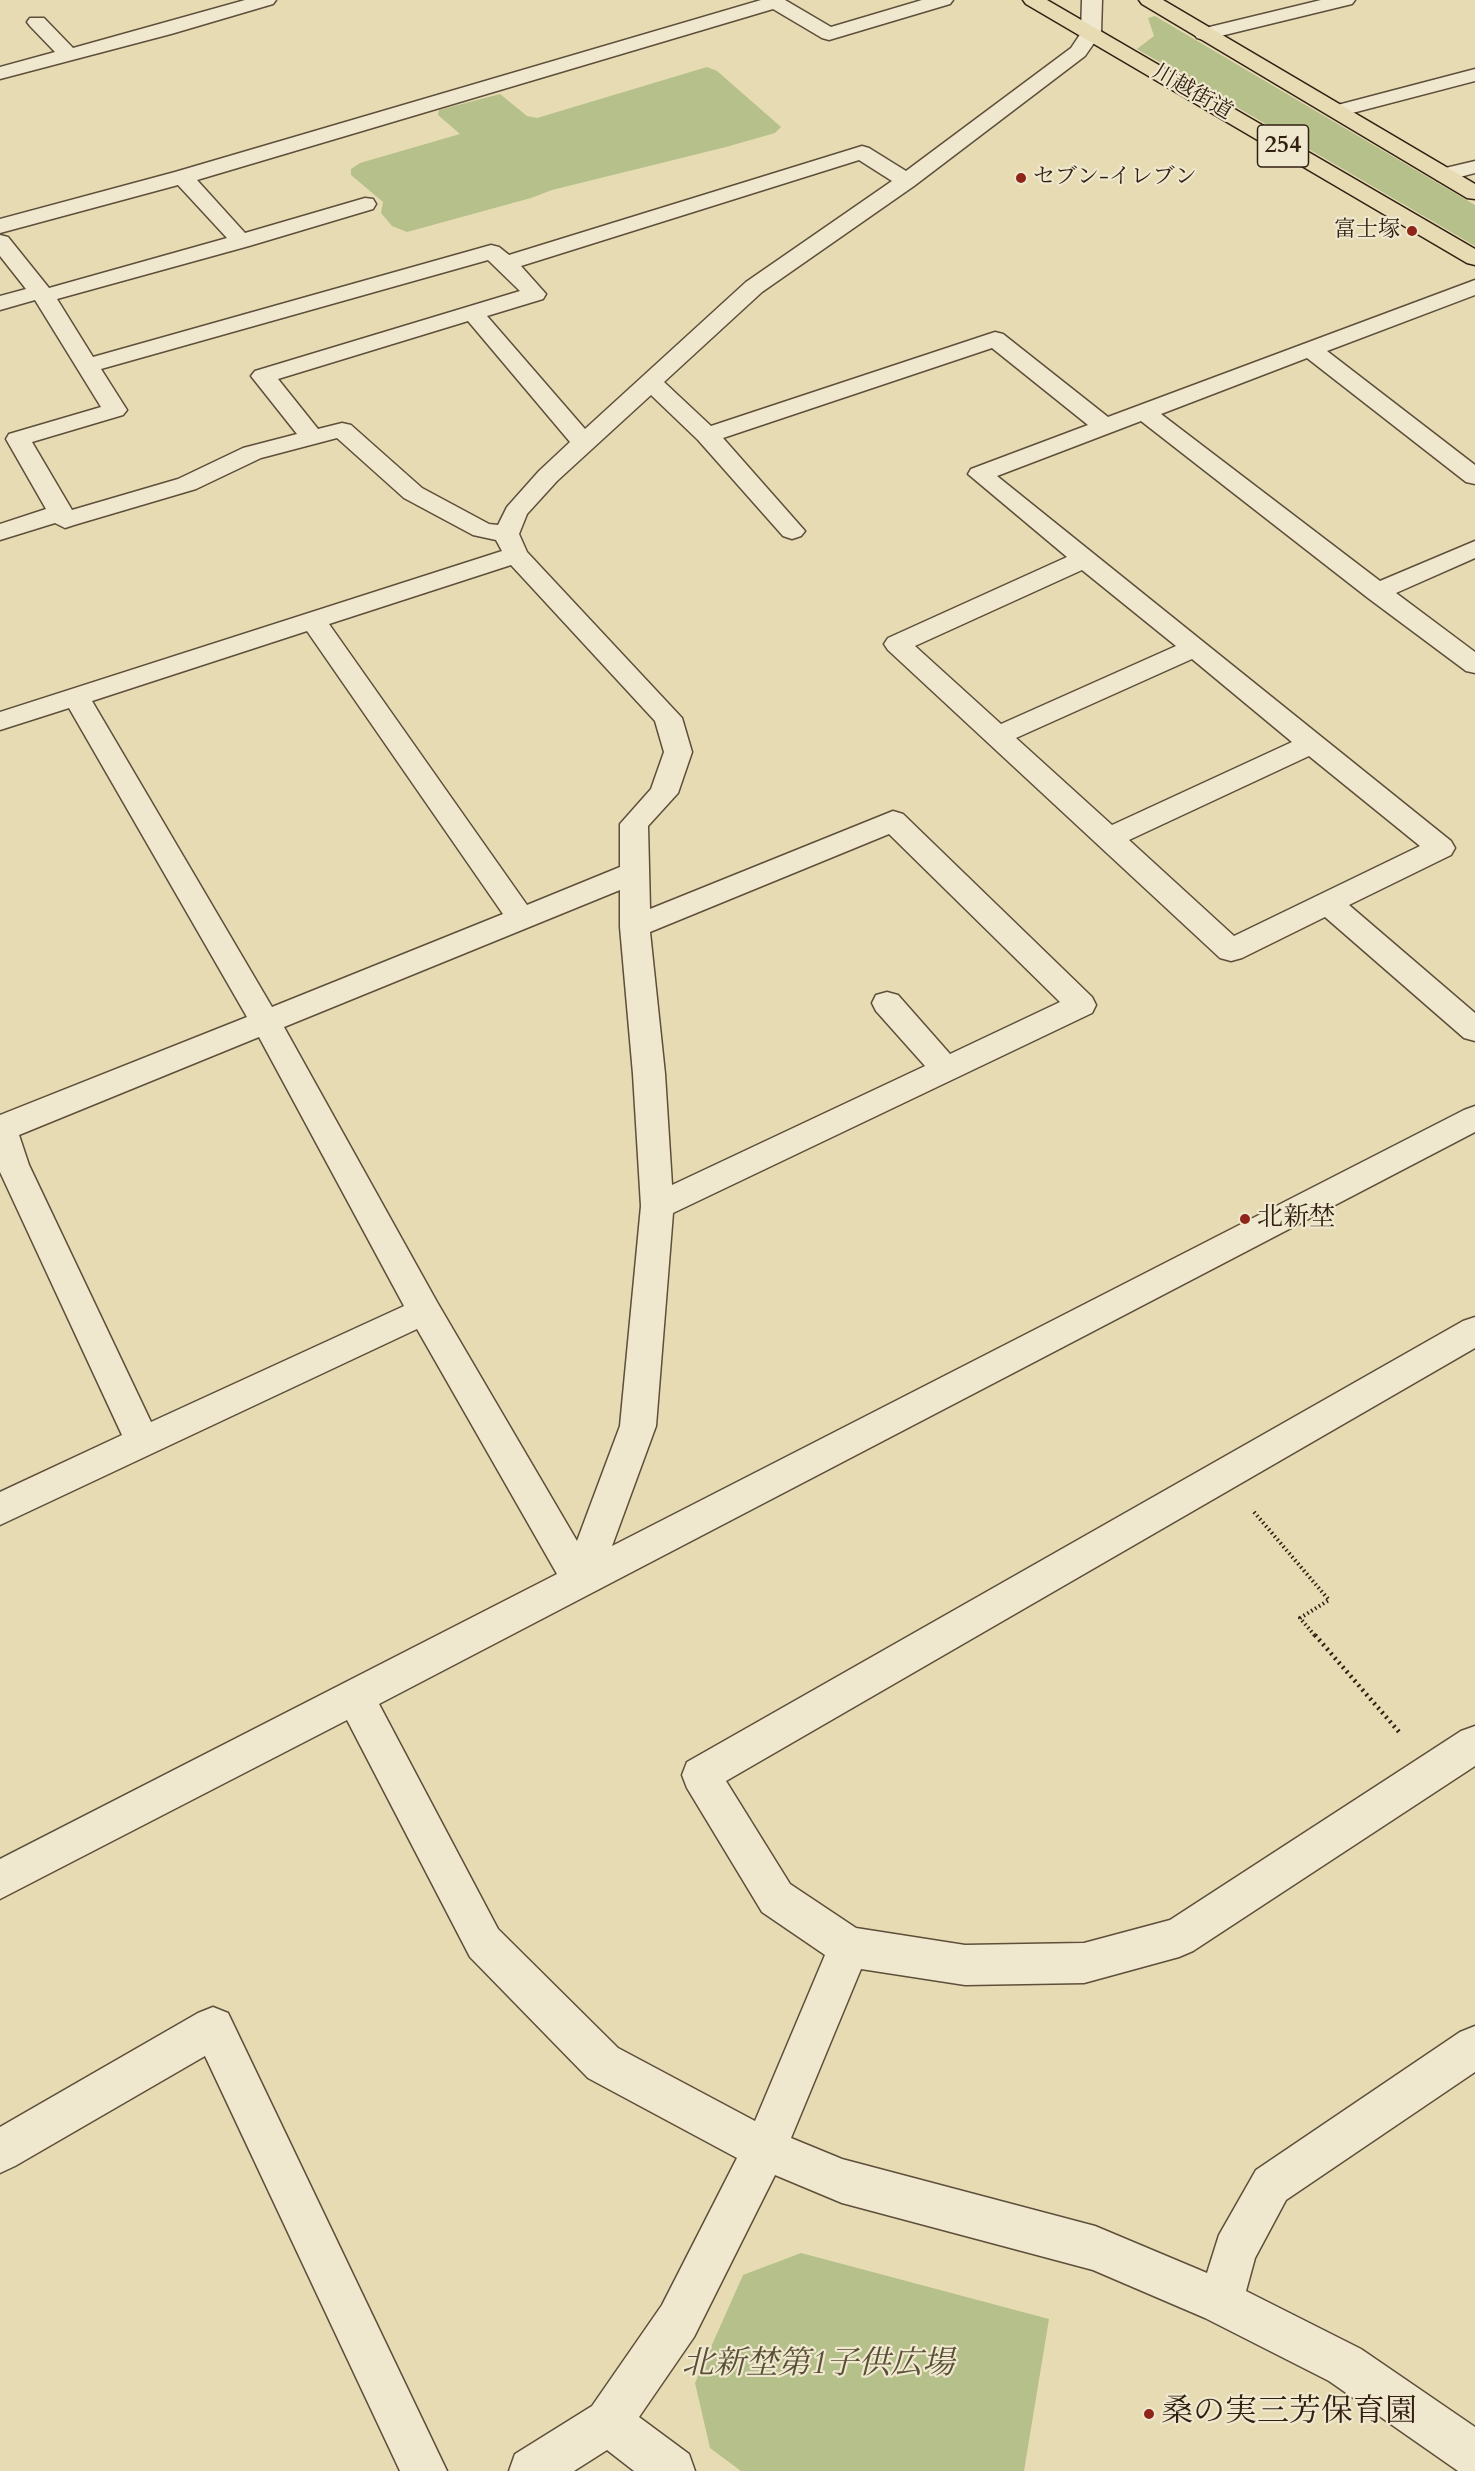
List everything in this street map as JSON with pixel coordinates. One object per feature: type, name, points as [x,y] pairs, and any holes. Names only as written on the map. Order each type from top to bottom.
[{"type":"highway","name":"川越街道","points":[[1033,0],[1475,258]]},
{"type":"highway","name":"254","points":[[1149,0],[1475,193]]},
{"type":"street","points":[[0,74],[266,0]]},
{"type":"street","points":[[0,226],[183,177],[775,2],[829,34],[943,0]]},
{"type":"street","points":[[511,544],[516,512],[548,476],[754,287],[906,182],[1070,58],[1091,33],[1092,0]]},
{"type":"street","points":[[1204,34],[1345,0]]},
{"type":"street","points":[[37,22],[70,56]]},
{"type":"street","points":[[1337,111],[1475,75]]},
{"type":"street","points":[[506,263],[862,152],[906,182]]},
{"type":"street","points":[[1445,175],[1475,167]]},
{"type":"street","points":[[183,177],[241,241]]},
{"type":"street","points":[[0,303],[241,241],[365,204]]},
{"type":"street","points":[[0,242],[42,294],[89,365],[115,411],[18,439],[65,520],[187,484],[252,453],[342,430],[413,494],[511,544],[668,718],[678,752],[664,793],[634,824],[635,927],[649,1074],[657,1206],[638,1426],[580,1581]]},
{"type":"street","points":[[89,365],[491,252],[506,263],[535,294],[263,376],[312,437]]},
{"type":"street","points":[[1085,559],[897,644],[999,735],[1231,950],[1441,848],[1195,648],[980,474],[1475,287]]},
{"type":"street","points":[[473,313],[583,442]]},
{"type":"street","points":[[707,435],[995,339],[1105,427]]},
{"type":"street","points":[[1310,349],[1475,477]]},
{"type":"street","points":[[651,382],[707,435],[792,531]]},
{"type":"street","points":[[1144,412],[1475,665]]},
{"type":"street","points":[[0,532],[61,513]]},
{"type":"street","points":[[0,721],[313,620],[511,544]]},
{"type":"street","points":[[1377,592],[1475,549]]},
{"type":"street","points":[[313,620],[522,920]]},
{"type":"street","points":[[999,735],[1195,648]]},
{"type":"street","points":[[75,695],[266,1023],[425,1312],[580,1581]]},
{"type":"street","points":[[1109,838],[1312,743]]},
{"type":"street","points":[[635,927],[893,821],[1081,1005],[657,1206]]},
{"type":"street","points":[[143,1443],[13,1165],[0,1128],[266,1023],[634,873]]},
{"type":"street","points":[[1328,903],[1475,1030]]},
{"type":"street","points":[[887,1003],[946,1069]]},
{"type":"street","points":[[0,1880],[1475,1118]]},
{"type":"street","points":[[0,1509],[425,1312]]},
{"type":"street","points":[[1475,1331],[701,1775],[777,1898],[849,1947],[965,1965],[1084,1963],[1179,1937],[1475,1744]]},
{"type":"street","points":[[354,1696],[484,1943],[603,2063],[765,2149],[842,2181],[1095,2248],[1221,2302],[1345,2365],[1475,2456]]},
{"type":"street","points":[[532,2471],[608,2422],[678,2321],[765,2149],[849,1947]]},
{"type":"street","points":[[0,2151],[213,2028],[424,2471]]},
{"type":"street","points":[[1221,2302],[1234,2251],[1271,2185],[1475,2047]]},
{"type":"street","points":[[608,2422],[672,2471]]},
{"type":"path","points":[[1224,1477],[1329,1600],[1300,1618],[1433,1772]]},
{"type":"green space","points":[[1155,16],[1475,205],[1475,246],[1137,49],[1154,36],[1148,18]]},
{"type":"green space","points":[[707,67],[717,71],[781,127],[775,133],[726,147],[552,190],[531,198],[407,232],[392,226],[381,213],[383,202],[351,175],[351,169],[360,163],[460,134],[438,115],[439,110],[500,94],[527,116],[537,118]]},
{"type":"green space","name":"北新埜第1子供広場","points":[[801,2253],[1049,2319],[1024,2471],[741,2471],[710,2448],[695,2383],[743,2275]]},
{"type":"place","name":"セブン-イレブン","points":[[1021,178]]},
{"type":"place","name":"富士塚","points":[[1412,231]]},
{"type":"place","name":"北新埜","points":[[1245,1219]]},
{"type":"place","name":"桑の実三芳保育園","points":[[1149,2414]]}]
